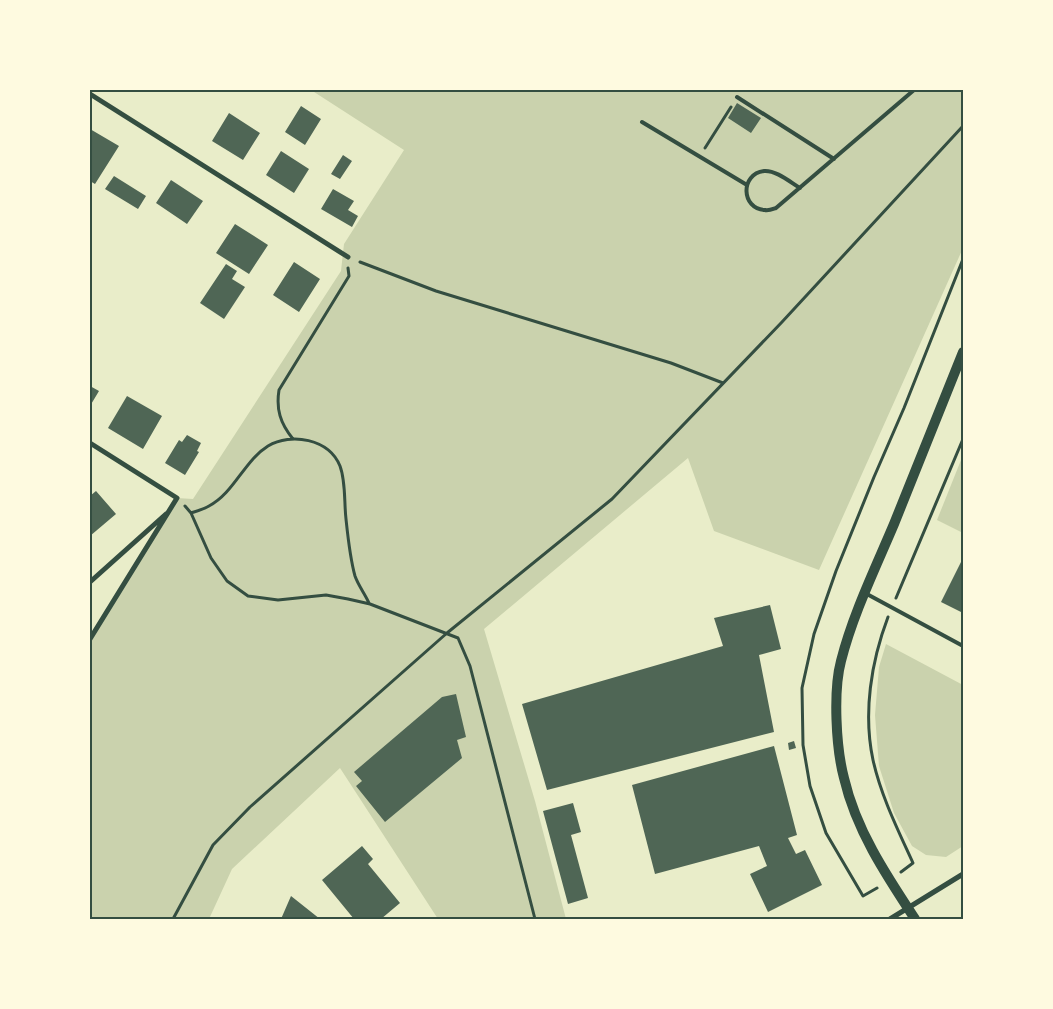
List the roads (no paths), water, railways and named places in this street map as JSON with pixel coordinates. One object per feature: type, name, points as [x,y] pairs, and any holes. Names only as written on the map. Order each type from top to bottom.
[{"type":"main road","points":[[915,919],[872,849],[857,817],[844,778],[838,733],[840,662],[865,593],[963,352]]},
{"type":"street","points":[[90,94],[348,257]]},
{"type":"street","points":[[90,443],[178,498],[91,635]]},
{"type":"street","points":[[90,582],[170,510]]},
{"type":"street","points":[[890,919],[963,874]]},
{"type":"lane","points":[[800,188],[777,174],[765,171],[754,176],[746,185],[747,197],[754,206],[764,211],[776,208],[800,188],[834,159],[914,90]]},
{"type":"lane","points":[[738,97],[834,159]]},
{"type":"lane","points":[[642,122],[746,185]]},
{"type":"lane","points":[[865,593],[963,646]]}]
